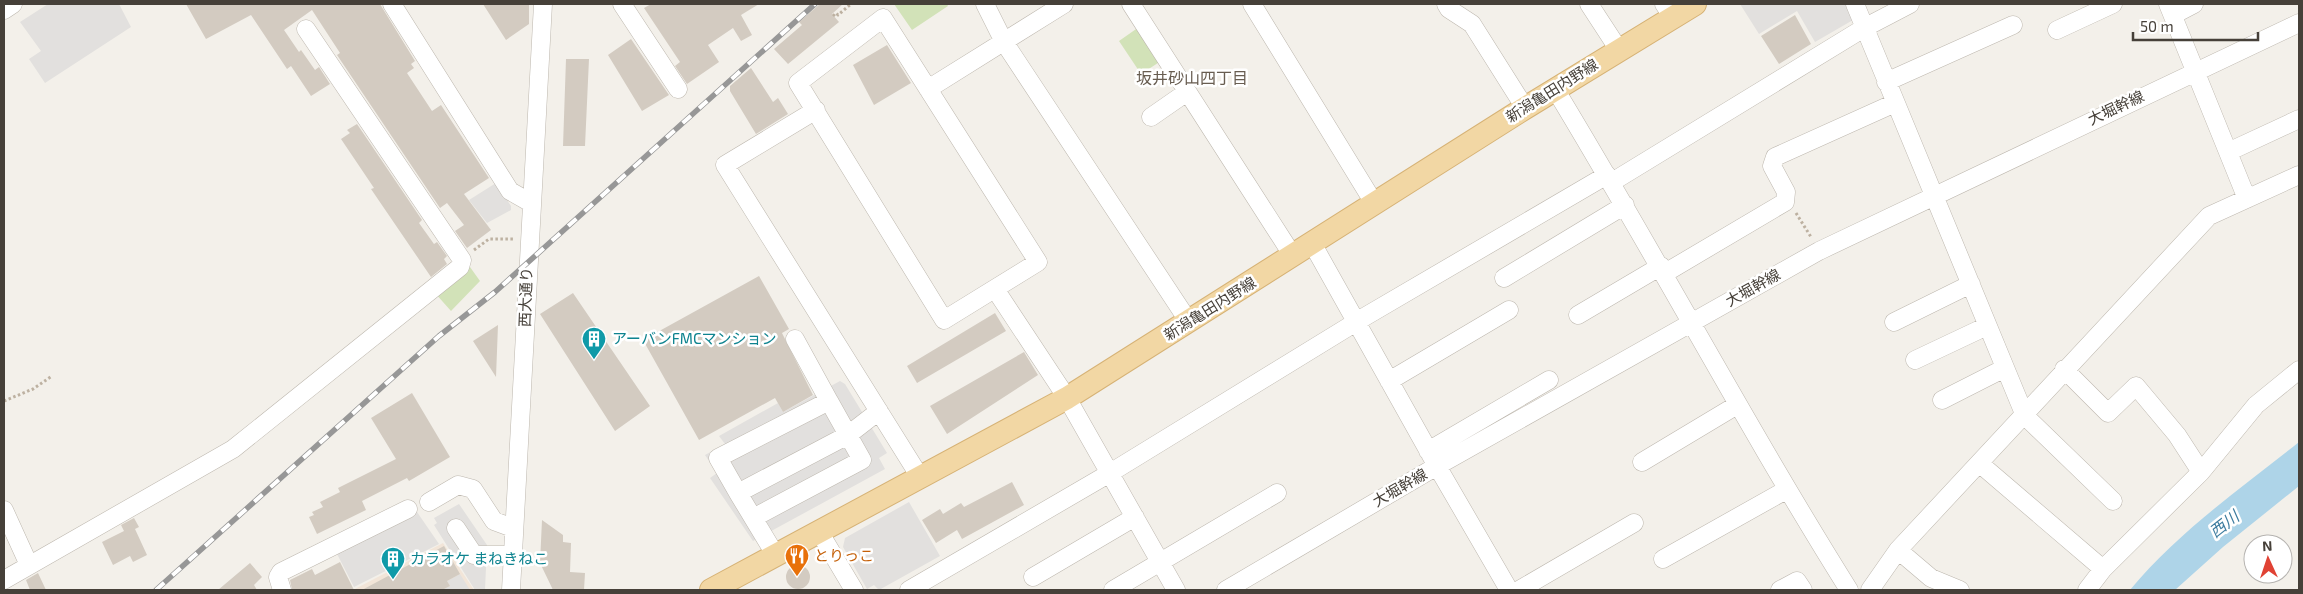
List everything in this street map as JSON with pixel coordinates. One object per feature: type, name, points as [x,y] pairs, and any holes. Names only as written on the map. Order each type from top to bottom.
[{"type":"main road","name":"新潟亀田内野線","points":[[711,590],[820,533],[1067,398],[1619,50],[1668,10],[1694,4]]},
{"type":"street","points":[[4,10],[13,4]]},
{"type":"street","points":[[392,4],[507,193],[531,203]]},
{"type":"street","name":"西大通り","points":[[511,590],[543,4]]},
{"type":"street","points":[[622,4],[678,89]]},
{"type":"street","points":[[985,4],[1004,42],[1189,322]]},
{"type":"street","points":[[928,89],[1064,4]]},
{"type":"street","points":[[1131,4],[1293,256]]},
{"type":"street","points":[[1252,4],[1374,203]]},
{"type":"street","points":[[1446,4],[1449,9],[1472,24],[1525,108]]},
{"type":"street","points":[[1589,4],[1619,50]]},
{"type":"street","points":[[1854,4],[2025,416],[2113,501]]},
{"type":"street","points":[[909,590],[1110,473],[1366,316],[1609,178],[1864,28],[1910,4]]},
{"type":"street","points":[[2057,30],[2113,4]]},
{"type":"street","points":[[2194,4],[2170,9],[2247,198]]},
{"type":"street","points":[[883,18],[928,89],[1038,262],[944,320],[798,83],[883,18]]},
{"type":"street","name":"大堀幹線","points":[[1226,590],[1437,466],[1819,251],[1934,194],[2299,23]]},
{"type":"street","points":[[1886,82],[2013,25]]},
{"type":"street","points":[[4,580],[233,449],[460,267],[462,260],[306,29]]},
{"type":"street","points":[[1555,89],[1626,205],[1786,490],[1849,590]]},
{"type":"street","points":[[1151,117],[1187,92]]},
{"type":"street","points":[[1578,315],[1785,202],[1787,197],[1772,166],[1775,157],[1895,103]]},
{"type":"street","points":[[816,110],[725,165],[920,477]]},
{"type":"street","points":[[2228,152],[2299,119]]},
{"type":"street","points":[[1870,590],[1898,550],[2025,416],[2064,370],[2209,216],[2299,175]]},
{"type":"street","points":[[1504,278],[1626,205]]},
{"type":"street","points":[[1312,243],[1428,451],[1509,590]]},
{"type":"street","points":[[1894,322],[1970,284]]},
{"type":"street","points":[[996,289],[1067,398],[1176,590]]},
{"type":"street","points":[[1389,381],[1509,310]]},
{"type":"street","points":[[1915,360],[1987,326]]},
{"type":"street","points":[[753,518],[862,460],[795,338]]},
{"type":"street","points":[[1942,400],[2004,368]]},
{"type":"street","points":[[2064,370],[2108,413],[2136,386],[2177,435],[2202,472]]},
{"type":"street","points":[[2087,590],[2103,569],[2202,472],[2256,405],[2299,370]]},
{"type":"street","points":[[1428,451],[1549,380]]},
{"type":"street","points":[[776,556],[718,458],[829,401]]},
{"type":"street","points":[[1642,462],[1737,405]]},
{"type":"street","points":[[738,493],[848,435],[879,411]]},
{"type":"street","points":[[1979,463],[2103,569]]},
{"type":"street","points":[[429,502],[458,485],[473,489],[494,521],[513,528]]},
{"type":"street","points":[[1663,559],[1786,490]]},
{"type":"street","points":[[1113,590],[1277,493]]},
{"type":"street","points":[[282,590],[278,577],[281,572],[408,509]]},
{"type":"street","points":[[4,510],[29,565]]},
{"type":"street","points":[[1033,577],[1135,517]]},
{"type":"street","points":[[1519,590],[1634,524]]},
{"type":"street","points":[[456,528],[474,555],[512,555]]},
{"type":"street","points":[[820,533],[854,590]]},
{"type":"street","points":[[1898,550],[1931,578],[1960,590]]},
{"type":"street","points":[[1780,590],[1797,581],[1803,590]]},
{"type":"path","points":[[833,16],[836,13],[838,15],[851,4]]},
{"type":"path","points":[[1787,197],[1819,251]]},
{"type":"path","points":[[488,239],[508,239]]},
{"type":"path","points":[[4,400],[8,401],[33,389],[52,376]]},
{"type":"shaded area","points":[[48,4],[119,4],[131,27],[45,83],[29,59],[41,51],[20,22]]},
{"type":"shaded area","points":[[1740,4],[1846,4],[1853,20],[1815,42],[1797,11],[1759,34]]},
{"type":"shaded area","points":[[496,183],[511,206],[511,210],[487,223],[469,200]]},
{"type":"shaded area","points":[[840,381],[845,384],[887,453],[879,458],[885,469],[753,541],[710,478],[717,473],[705,455],[725,444],[719,436],[778,403],[783,412]]},
{"type":"shaded area","points":[[909,502],[940,556],[879,590],[874,585],[867,589],[843,547],[845,538]]},
{"type":"shaded area","points":[[459,504],[487,545],[485,590],[475,590],[434,525],[437,523],[434,518]]},
{"type":"shaded area","points":[[417,512],[439,544],[354,587],[336,552]]},
{"type":"shaded area","points":[[443,543],[474,590],[353,590]]},
{"type":"shaded area","points":[[460,574],[470,590],[442,590],[450,586],[447,581]]},
{"type":"green space","points":[[894,4],[947,4],[948,6],[912,30]]},
{"type":"green space","points":[[1139,27],[1161,61],[1141,74],[1119,41]]},
{"type":"green space","points":[[470,267],[480,281],[451,311],[435,293]]},
{"type":"water","name":"西川","points":[[2299,442],[2299,486],[2223,547],[2175,590],[2130,590],[2168,549],[2189,530]]},
{"type":"building","points":[[186,4],[380,4],[415,61],[411,64],[414,68],[407,73],[432,111],[441,105],[489,178],[464,194],[491,230],[467,248],[455,231],[464,225],[447,203],[440,208],[337,55],[340,53],[312,10],[284,30],[299,52],[301,50],[315,70],[319,67],[330,84],[311,96],[291,66],[287,69],[251,15],[206,39]]},
{"type":"building","points":[[483,4],[529,4],[529,24],[506,40]]},
{"type":"building","points":[[651,4],[759,4],[741,15],[752,35],[741,41],[733,28],[708,45],[719,62],[687,84],[675,66],[680,62],[644,8]]},
{"type":"building","points":[[820,4],[843,4],[832,14],[839,22],[788,64],[774,49],[802,25],[799,22]]},
{"type":"building","points":[[1795,15],[1811,44],[1779,64],[1761,36]]},
{"type":"building","points":[[631,39],[669,95],[642,111],[608,55]]},
{"type":"building","points":[[887,45],[911,83],[874,105],[853,65]]},
{"type":"building","points":[[566,59],[589,59],[585,146],[563,146]]},
{"type":"building","points":[[751,68],[773,102],[778,98],[788,114],[756,134],[730,91],[730,86]]},
{"type":"building","points":[[357,124],[422,220],[419,223],[434,244],[437,242],[447,256],[444,259],[447,264],[431,277],[371,189],[374,188],[341,139],[350,133],[347,130]]},
{"type":"building","points":[[759,276],[789,329],[782,333],[813,395],[783,412],[775,398],[699,440],[643,340]]},
{"type":"building","name":"アーバンFMCマンション","points":[[573,293],[650,406],[615,431],[540,314]]},
{"type":"building","points":[[995,313],[1006,331],[917,383],[907,366]]},
{"type":"building","points":[[498,325],[496,377],[473,341]]},
{"type":"building","points":[[1024,352],[1038,375],[947,434],[930,406]]},
{"type":"building","points":[[412,393],[450,457],[409,481],[407,478],[362,501],[366,510],[317,534],[309,517],[314,515],[312,512],[323,507],[320,502],[340,492],[338,488],[396,459],[371,418]]},
{"type":"building","points":[[1012,482],[1024,505],[962,539],[957,530],[936,543],[922,520],[940,509],[943,514],[961,503],[964,507]]},
{"type":"building","points":[[134,518],[139,527],[135,529],[147,555],[133,562],[130,556],[113,565],[102,542],[124,531],[121,525]]},
{"type":"building","points":[[542,520],[563,535],[563,542],[571,543],[570,572],[585,573],[584,590],[553,590],[540,563]]},
{"type":"building","points":[[444,546],[460,574],[447,581],[450,586],[442,590],[362,590]]},
{"type":"building","points":[[340,562],[354,590],[292,590],[290,580],[312,569],[315,575]]},
{"type":"building","points":[[250,563],[262,577],[254,585],[257,590],[218,590]]},
{"type":"building","name":"とりっこ","points":[[798,565],[803,566],[809,572],[809,582],[803,588],[798,589],[793,588],[787,582],[786,577],[787,572],[793,566]]},
{"type":"building","points":[[38,573],[46,590],[30,590],[26,580]]},
{"type":"railway","points":[[156,590],[439,336],[495,292],[815,4]]},
{"type":"place","name":"アーバンFMCマンション","points":[[594,360]]},
{"type":"place","name":"とりっこ","points":[[797,577]]},
{"type":"place","name":"カラオケ まねきねこ","points":[[393,580]]},
{"type":"district","name":"坂井砂山四丁目","points":[[1192,78]]}]
